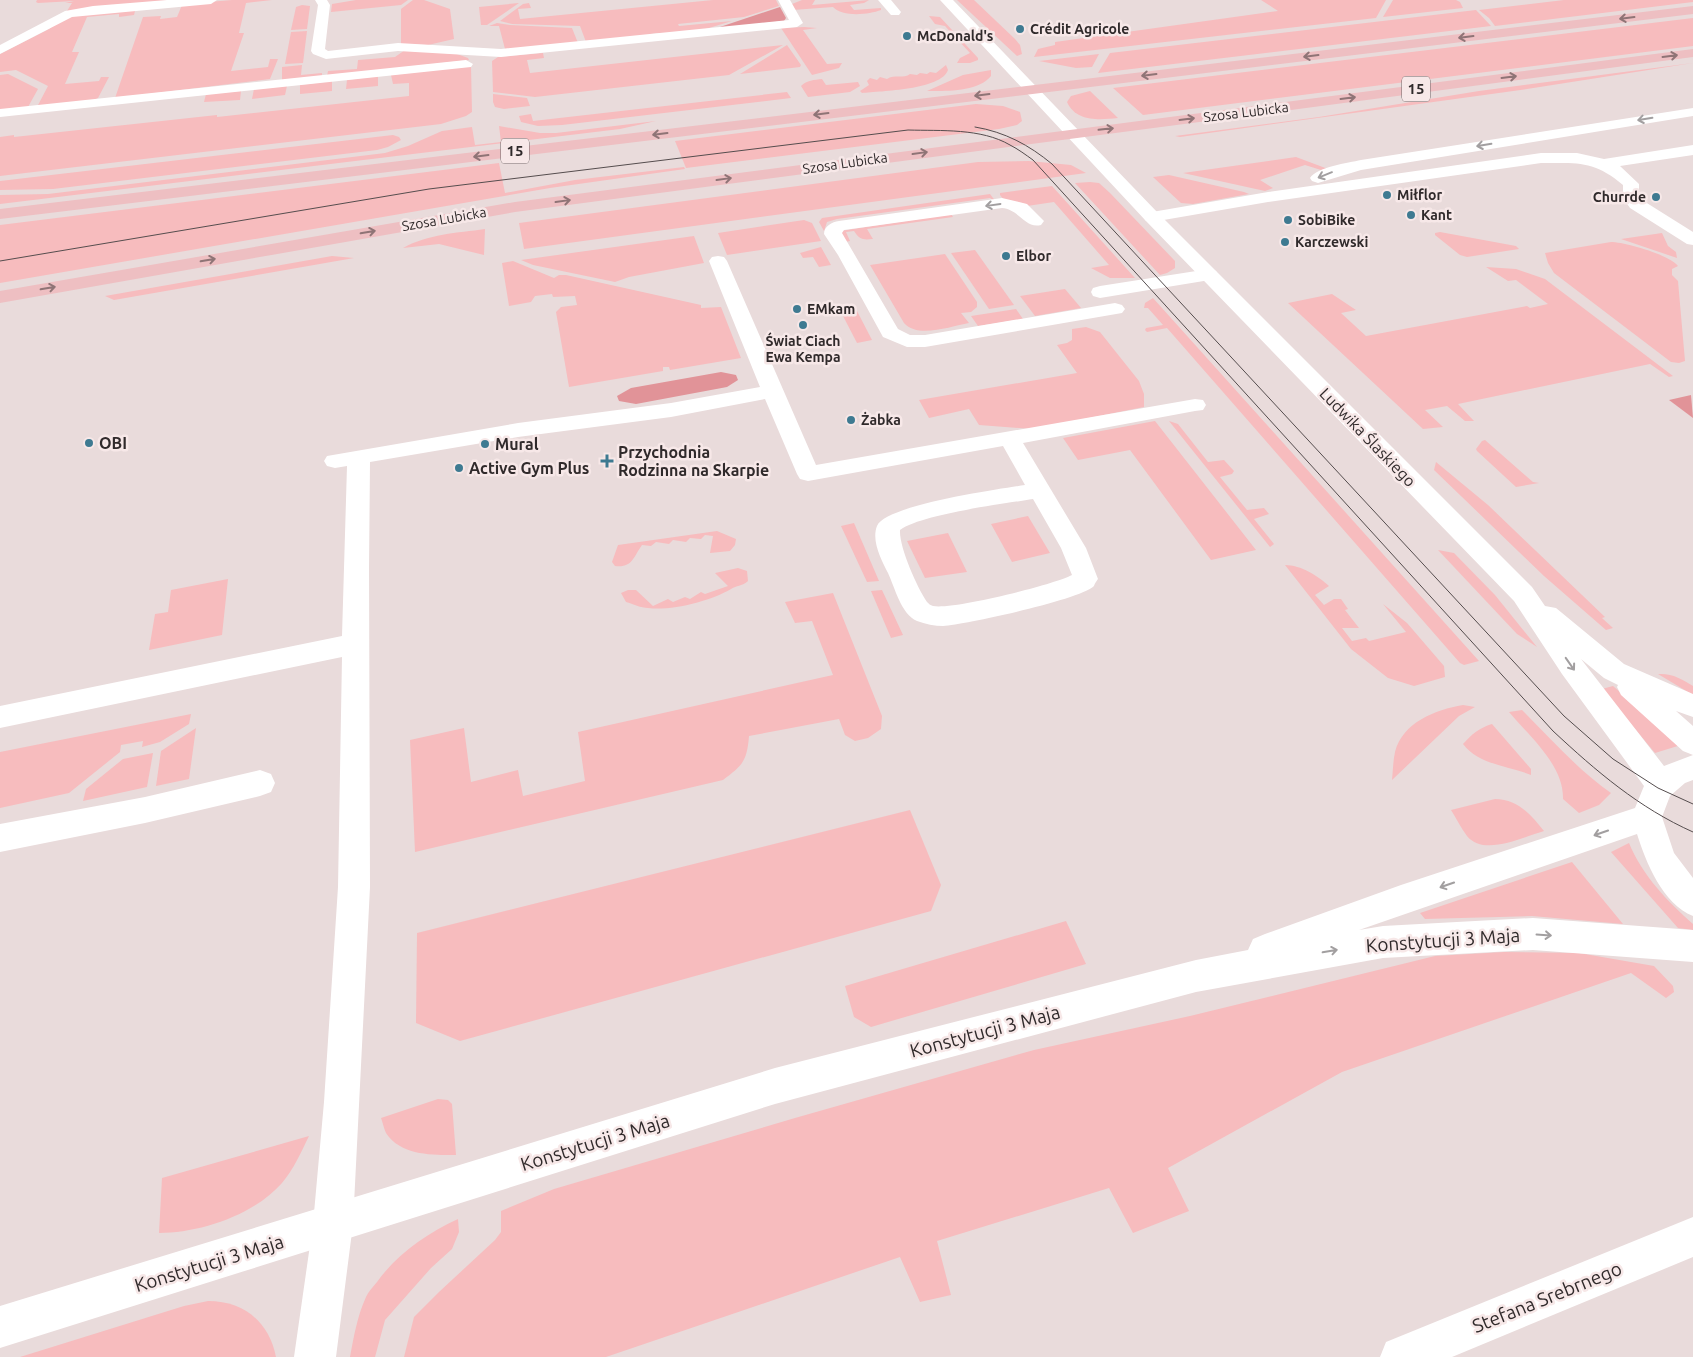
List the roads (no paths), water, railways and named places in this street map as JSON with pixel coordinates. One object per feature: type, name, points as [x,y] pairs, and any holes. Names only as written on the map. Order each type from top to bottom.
[{"type":"main road","name":"15","points":[[0,214],[1693,10]]},
{"type":"main road","name":"Szosa Lubicka","points":[[0,297],[515,207],[1693,53]]},
{"type":"street","points":[[0,50],[62,16],[85,11],[211,0]]},
{"type":"street","points":[[321,0],[324,5],[318,51],[321,54],[398,47],[501,53],[797,23],[784,0],[789,0]]},
{"type":"street","points":[[884,0],[896,12]]},
{"type":"street","name":"Ludwika Ślaskiego","points":[[946,0],[1152,217],[1523,594],[1572,667],[1661,785]]},
{"type":"street","points":[[14,28],[50,24]]},
{"type":"street","points":[[0,113],[483,62],[501,53]]},
{"type":"street","points":[[1268,197],[1332,172],[1361,165],[1693,112]]},
{"type":"street","points":[[1604,164],[1693,150]]},
{"type":"street","points":[[1152,217],[1268,197],[1541,158],[1577,158],[1604,164],[1616,171],[1631,184],[1631,198],[1636,204],[1693,240]]},
{"type":"street","points":[[1035,221],[1022,208],[1007,203],[839,226],[833,231],[833,234],[887,330],[894,336],[907,341],[925,341],[1115,309]]},
{"type":"street","points":[[718,261],[808,474],[1195,405]]},
{"type":"street","points":[[1100,292],[1209,275]]},
{"type":"street","points":[[315,1357],[333,1224],[354,887],[355,644],[347,459],[518,430],[671,410],[772,392]]},
{"type":"street","points":[[1010,439],[1040,490],[1083,566],[1085,579],[1078,584],[1046,594],[944,616],[928,616],[915,607],[887,540],[889,525],[894,519],[926,511],[1040,490]]},
{"type":"street","points":[[1523,594],[1614,671],[1693,743]]},
{"type":"street","points":[[0,717],[355,644]]},
{"type":"street","points":[[1614,671],[1693,706]]},
{"type":"street","points":[[1693,767],[1675,774],[1658,788],[1647,818],[1661,860],[1693,901]]},
{"type":"street","points":[[0,838],[145,810],[260,783]]},
{"type":"street","name":"Konstytucji 3 Maja","points":[[1196,976],[1401,900],[1647,818]]},
{"type":"street","name":"Konstytucji 3 Maja","points":[[0,1327],[775,1086],[1196,976],[1383,942],[1533,934],[1693,946]]},
{"type":"street","name":"Stefana Srebrnego","points":[[1401,1357],[1693,1237]]},
{"type":"tram line","points":[[975,127],[996,132],[1016,140],[1052,164],[1564,716],[1613,759],[1658,788],[1693,804]]},
{"type":"tram line","points":[[0,261],[429,189],[908,130],[974,133],[999,140],[1016,148],[1033,160],[1553,731],[1619,788],[1654,812],[1693,832]]},
{"type":"place","name":"Crédit Agricole","points":[[1020,29]]},
{"type":"place","name":"McDonald's","points":[[907,36]]},
{"type":"place","name":"Miłflor","points":[[1387,195]]},
{"type":"place","name":"Churrde","points":[[1656,197]]},
{"type":"place","name":"Kant","points":[[1411,215]]},
{"type":"place","name":"SobiBike","points":[[1288,220]]},
{"type":"place","name":"Karczewski","points":[[1285,242]]},
{"type":"place","name":"Elbor","points":[[1006,256]]},
{"type":"place","name":"EMkam","points":[[797,309]]},
{"type":"place","name":"Świat Ciach Ewa Kempa","points":[[803,325]]},
{"type":"place","name":"Żabka","points":[[851,420]]},
{"type":"place","name":"OBI","points":[[89,443]]},
{"type":"place","name":"Mural","points":[[485,444]]},
{"type":"place","name":"Przychodnia Rodzinna na Skarpie","points":[[607,461]]},
{"type":"place","name":"Active Gym Plus","points":[[459,468]]}]
